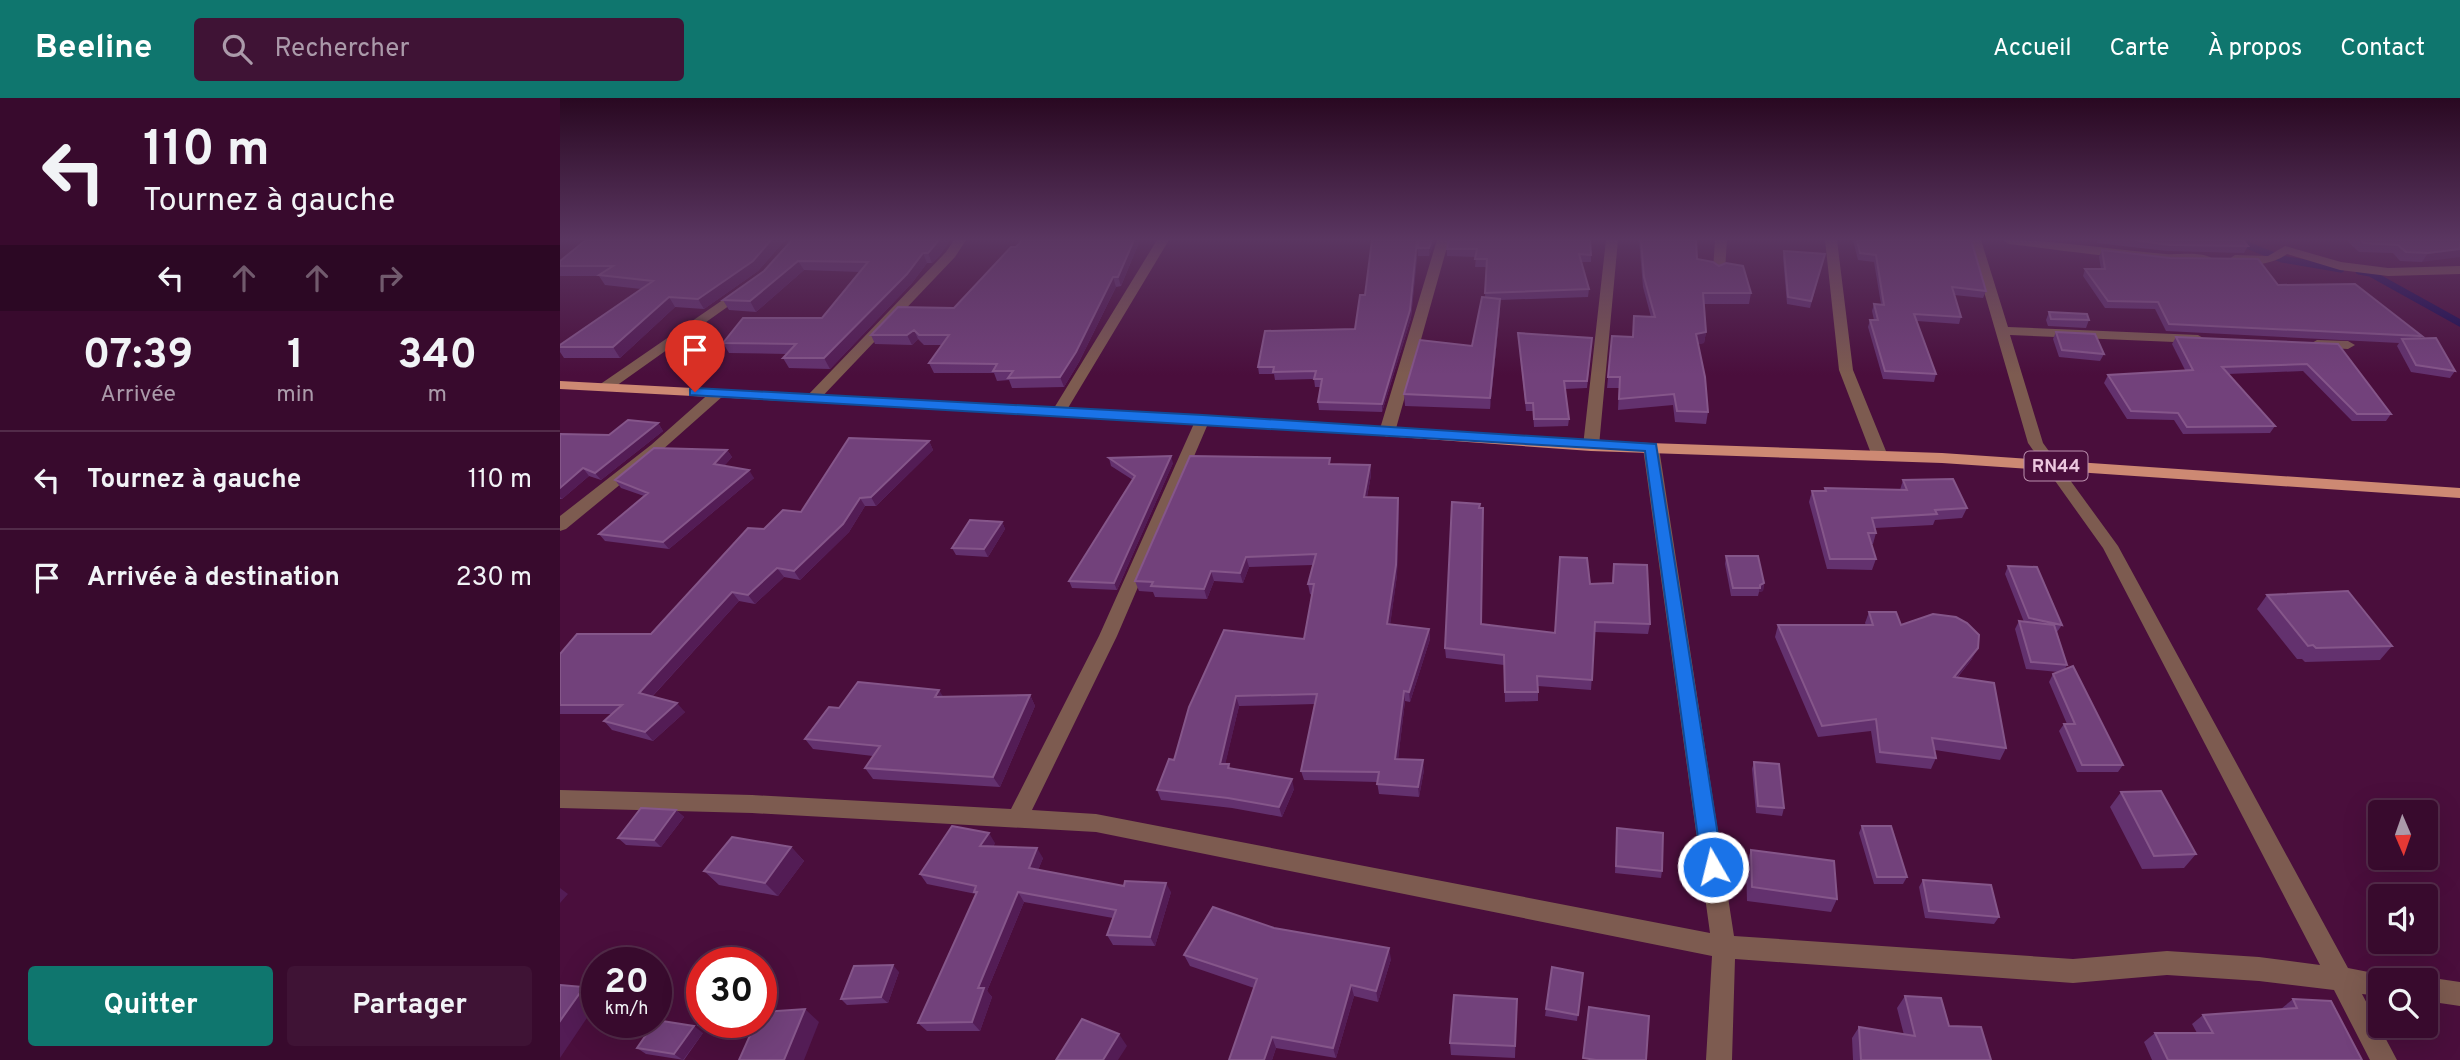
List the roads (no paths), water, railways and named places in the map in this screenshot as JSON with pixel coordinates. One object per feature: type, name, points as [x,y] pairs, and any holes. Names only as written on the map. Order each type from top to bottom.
[{"type":"main road","name":"RN44","points":[[560,385],[1203,419],[1591,446],[1880,456],[2460,493]]},
{"type":"street","points":[[604,388],[752,285]]},
{"type":"street","points":[[811,399],[921,285]]},
{"type":"street","points":[[1058,413],[1136,285]]},
{"type":"street","points":[[1387,432],[1430,285]]},
{"type":"street","points":[[1591,446],[1607,285]]},
{"type":"street","points":[[1836,285],[1846,370],[1880,456]]},
{"type":"street","points":[[1988,285],[2036,443],[2110,546],[2384,1060]]},
{"type":"street","points":[[2001,331],[2209,340]]},
{"type":"street","points":[[2307,344],[2348,345]]},
{"type":"street","points":[[560,525],[656,448],[718,393]]},
{"type":"street","points":[[1017,818],[1108,636],[1203,419]]},
{"type":"street","points":[[1651,447],[1724,947],[1719,1060]]},
{"type":"street","points":[[560,799],[752,804],[1096,823],[1724,947],[2073,971],[2167,963],[2259,969],[2368,982]]},
{"type":"street","points":[[2438,991],[2460,994]]},
{"type":"waterway","points":[[2391,285],[2460,323]]}]
